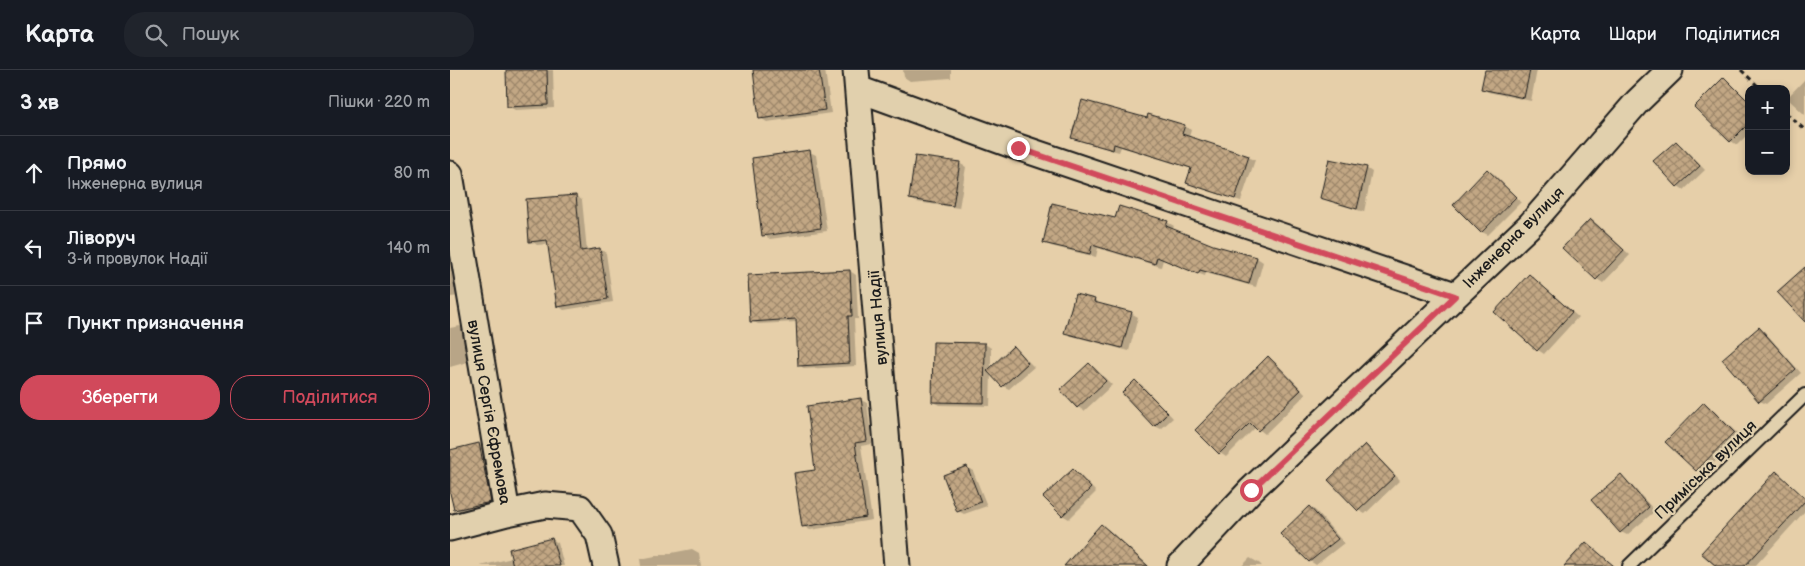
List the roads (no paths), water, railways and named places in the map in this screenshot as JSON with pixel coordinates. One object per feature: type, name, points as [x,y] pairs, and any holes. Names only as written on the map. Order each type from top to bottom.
[{"type":"street","name":"Інженерна вулиця","points":[[1180,566],[1251,490],[1531,224],[1637,102],[1670,70]]},
{"type":"street","points":[[857,80],[1018,148],[1455,296]]},
{"type":"street","name":"вулиця Надії","points":[[857,80],[897,566]]},
{"type":"street","name":"вулиця Сергія Єфремова","points":[[450,174],[507,513],[546,505],[580,508],[600,535],[606,566]]},
{"type":"street","points":[[450,528],[507,513]]},
{"type":"lane","name":"Приміська вулиця","points":[[1629,566],[1805,395]]}]
